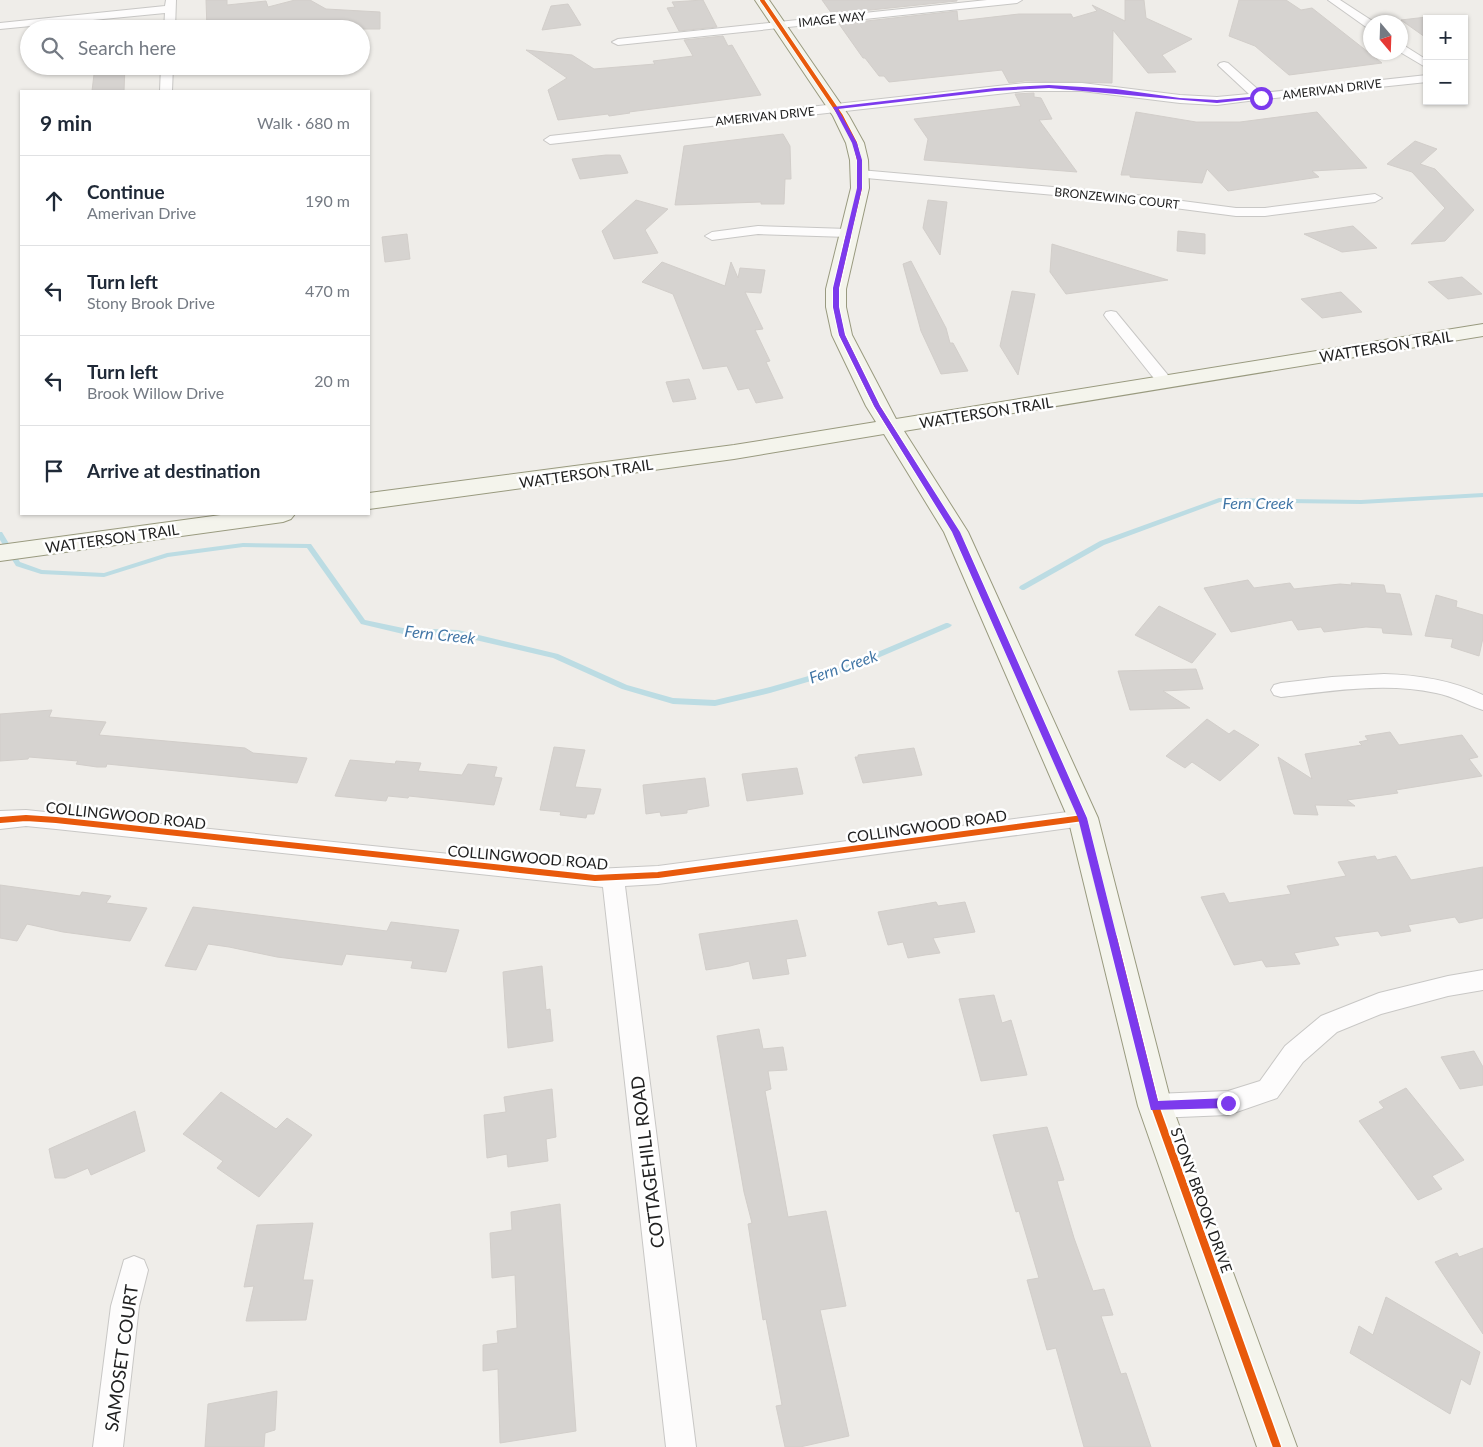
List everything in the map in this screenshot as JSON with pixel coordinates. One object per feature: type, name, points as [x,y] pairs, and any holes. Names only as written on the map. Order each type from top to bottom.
[{"type":"street","name":"STONY BROOK DRIVE","points":[[762,0],[835,108],[854,143],[859,160],[860,188],[836,288],[836,307],[842,335],[890,428],[956,532],[1083,818],[1155,1106],[1277,1447]]},
{"type":"street","name":"IMAGE WAY","points":[[618,42],[1017,0]]},
{"type":"street","points":[[1333,0],[1363,21]]},
{"type":"street","points":[[46,20],[170,4],[169,20]]},
{"type":"street","points":[[0,26],[20,23]]},
{"type":"street","points":[[1408,52],[1423,62]]},
{"type":"street","points":[[1224,65],[1261,98]]},
{"type":"street","points":[[166,90],[167,75]]},
{"type":"street","name":"AMERIVAN DRIVE","points":[[550,140],[995,90],[1049,86],[1217,101],[1261,98],[1423,78]]},
{"type":"street","name":"BRONZEWING COURT","points":[[860,174],[1121,197],[1236,212],[1265,212],[1375,198]]},
{"type":"street","points":[[712,236],[758,230],[848,233]]},
{"type":"street","points":[[1111,315],[1166,383]]},
{"type":"street","name":"WATTERSON TRAIL","points":[[370,501],[734,452],[1483,330]]},
{"type":"street","name":"WATTERSON TRAIL","points":[[12,552],[276,515]]},
{"type":"street","points":[[1282,690],[1378,680],[1416,683],[1449,689],[1470,696],[1483,703]]},
{"type":"street","name":"COLLINGWOOD ROAD","points":[[0,820],[56,820],[585,877],[613,878],[668,873],[1083,818]]},
{"type":"street","name":"COTTAGEHILL ROAD","points":[[613,878],[681,1447]]},
{"type":"street","points":[[1155,1106],[1228,1103],[1268,1090],[1294,1054],[1329,1024],[1379,1004],[1448,986],[1483,980]]},
{"type":"street","name":"SAMOSET COURT","points":[[108,1447],[125,1306],[134,1270]]},
{"type":"building","points":[[206,0],[227,0],[227,5],[266,1],[268,7],[295,0],[310,0],[326,9],[380,12],[380,29],[370,29],[370,20],[207,20]]},
{"type":"building","points":[[703,0],[717,27],[679,31],[667,8],[675,7],[672,2]]},
{"type":"building","points":[[822,0],[957,0],[957,1],[832,14]]},
{"type":"building","points":[[1125,0],[1144,0],[1146,18],[1192,39],[1162,55],[1176,72],[1148,73],[1113,30],[1112,83],[1025,81],[1009,83],[1002,70],[889,82],[884,76],[879,76],[863,58],[839,24],[957,11],[958,21],[1019,14],[1071,14],[1073,18],[1097,11],[1092,5],[1125,21]]},
{"type":"building","points":[[1239,0],[1286,0],[1301,10],[1312,8],[1363,48],[1363,60],[1378,60],[1382,63],[1289,75],[1255,46],[1229,36]]},
{"type":"building","points":[[568,4],[581,25],[542,30],[551,6]]},
{"type":"building","points":[[1423,17],[1423,36],[1408,25],[1408,19]]},
{"type":"building","points":[[723,36],[728,46],[732,45],[761,95],[609,116],[608,114],[558,120],[548,90],[567,78],[526,50],[572,55],[594,69],[655,64],[653,61],[693,56],[684,40]]},
{"type":"building","points":[[94,75],[125,75],[124,90],[92,90]]},
{"type":"building","points":[[1034,93],[1034,97],[1041,98],[1052,119],[1039,120],[1077,172],[924,160],[928,139],[914,119],[1021,106],[1015,94]]},
{"type":"building","points":[[1136,112],[1196,122],[1240,122],[1317,112],[1367,168],[1312,171],[1319,177],[1228,191],[1207,169],[1202,183],[1121,175]]},
{"type":"building","points":[[783,134],[790,146],[791,179],[785,179],[784,204],[761,204],[761,202],[675,205],[684,146]]},
{"type":"building","points":[[1415,141],[1437,149],[1420,164],[1435,169],[1474,210],[1445,241],[1411,244],[1445,208],[1412,172],[1387,164]]},
{"type":"building","points":[[620,155],[628,173],[580,179],[572,159]]},
{"type":"building","points":[[636,200],[668,209],[645,230],[658,253],[614,259],[602,231]]},
{"type":"building","points":[[928,200],[947,202],[940,255],[923,228]]},
{"type":"building","points":[[1353,226],[1377,248],[1342,252],[1304,234]]},
{"type":"building","points":[[1178,231],[1205,234],[1205,254],[1177,251]]},
{"type":"building","points":[[407,234],[410,259],[385,262],[382,237]]},
{"type":"building","points":[[1052,244],[1168,280],[1066,294],[1050,272]]},
{"type":"building","points":[[911,261],[946,328],[950,343],[953,343],[968,371],[941,374],[921,331],[903,264]]},
{"type":"building","points":[[662,262],[725,286],[731,262],[738,278],[740,268],[765,270],[761,293],[745,292],[763,329],[755,330],[770,361],[766,362],[783,398],[756,403],[749,388],[738,390],[727,366],[703,369],[673,294],[642,282]]},
{"type":"building","points":[[1462,277],[1482,294],[1448,299],[1428,282]]},
{"type":"building","points":[[1012,291],[1035,294],[1018,375],[1000,346]]},
{"type":"building","points":[[1341,292],[1362,312],[1322,318],[1301,299]]},
{"type":"building","points":[[689,379],[696,399],[673,402],[666,382]]},
{"type":"building","points":[[1248,580],[1254,588],[1290,583],[1294,589],[1340,584],[1352,585],[1351,583],[1384,585],[1386,593],[1400,594],[1412,635],[1383,633],[1382,628],[1366,627],[1324,632],[1321,627],[1298,630],[1292,620],[1231,632],[1204,588]]},
{"type":"building","points":[[1436,595],[1457,601],[1456,607],[1483,615],[1483,638],[1479,656],[1451,647],[1453,639],[1425,636]]},
{"type":"building","points":[[1159,606],[1216,634],[1192,663],[1135,635]]},
{"type":"building","points":[[1196,669],[1203,689],[1163,691],[1190,708],[1130,710],[1118,671]]},
{"type":"building","points":[[52,710],[49,717],[106,722],[99,735],[245,748],[253,753],[307,758],[297,783],[107,764],[106,767],[97,767],[76,764],[78,761],[29,757],[28,759],[0,761],[0,714]]},
{"type":"building","points":[[1207,719],[1229,734],[1234,730],[1259,745],[1220,781],[1192,762],[1185,768],[1166,756]]},
{"type":"building","points":[[1390,732],[1399,745],[1462,735],[1478,757],[1469,759],[1482,776],[1396,790],[1398,793],[1347,800],[1355,806],[1315,805],[1318,815],[1294,814],[1278,757],[1312,779],[1305,754],[1362,745],[1359,742],[1368,740],[1365,736]]},
{"type":"building","points":[[554,747],[585,750],[575,787],[601,789],[594,814],[587,814],[586,818],[560,815],[561,812],[540,810]]},
{"type":"building","points":[[914,748],[922,775],[863,783],[855,757],[858,757],[858,755]]},
{"type":"building","points":[[350,760],[395,764],[396,761],[421,763],[418,771],[462,775],[468,764],[497,767],[494,777],[502,778],[494,805],[409,796],[408,798],[388,796],[386,801],[335,796]]},
{"type":"building","points":[[797,768],[803,794],[747,801],[742,774]]},
{"type":"building","points":[[705,778],[709,806],[687,810],[687,813],[661,816],[660,812],[646,814],[643,785]]},
{"type":"building","points":[[1375,856],[1377,860],[1396,856],[1411,880],[1483,867],[1483,918],[1459,923],[1455,917],[1408,925],[1411,931],[1381,936],[1378,931],[1334,937],[1339,945],[1294,953],[1300,964],[1266,967],[1262,960],[1234,965],[1201,897],[1224,893],[1229,903],[1291,894],[1287,886],[1346,876],[1338,862]]},
{"type":"building","points":[[0,885],[80,896],[82,892],[111,896],[106,903],[147,908],[130,941],[63,932],[27,924],[17,941],[0,938]]},
{"type":"building","points":[[936,902],[938,906],[965,902],[975,932],[933,938],[940,953],[908,958],[903,942],[888,945],[878,912]]},
{"type":"building","points":[[193,907],[387,931],[391,922],[459,930],[446,972],[411,968],[413,961],[346,954],[342,965],[277,957],[208,944],[196,970],[165,966]]},
{"type":"building","points":[[797,920],[806,956],[786,959],[789,974],[753,979],[749,961],[706,970],[699,934]]},
{"type":"building","points":[[542,966],[546,1010],[550,1009],[553,1041],[508,1048],[503,972]]},
{"type":"building","points":[[994,995],[1002,1023],[1011,1020],[1027,1075],[981,1081],[959,999]]},
{"type":"building","points":[[759,1029],[763,1049],[783,1047],[787,1070],[768,1071],[771,1089],[765,1091],[788,1217],[826,1211],[846,1306],[820,1310],[849,1436],[800,1447],[785,1447],[776,1406],[782,1405],[766,1319],[763,1320],[748,1224],[752,1223],[744,1192],[717,1036]]},
{"type":"building","points":[[1474,1051],[1483,1067],[1483,1085],[1460,1089],[1441,1057]]},
{"type":"building","points":[[1406,1088],[1464,1160],[1432,1176],[1442,1189],[1418,1200],[1359,1121],[1384,1108],[1379,1102]]},
{"type":"building","points":[[552,1089],[556,1137],[546,1139],[548,1161],[508,1167],[507,1154],[487,1158],[484,1115],[506,1112],[504,1097]]},
{"type":"building","points":[[221,1092],[276,1129],[287,1118],[312,1135],[259,1197],[217,1168],[223,1161],[183,1134]]},
{"type":"building","points":[[135,1111],[145,1151],[91,1175],[88,1168],[65,1178],[55,1178],[49,1149]]},
{"type":"building","points":[[1047,1127],[1064,1180],[1057,1181],[1074,1238],[1093,1291],[1104,1289],[1113,1315],[1101,1316],[1121,1374],[1126,1373],[1151,1447],[1084,1447],[1056,1348],[1047,1350],[1027,1280],[1039,1278],[1019,1211],[1016,1212],[993,1135]]},
{"type":"building","points":[[560,1204],[576,1431],[500,1443],[498,1369],[483,1371],[483,1345],[498,1343],[497,1331],[517,1328],[515,1275],[492,1278],[490,1233],[512,1230],[511,1212]]},
{"type":"building","points":[[313,1223],[303,1280],[313,1280],[306,1320],[246,1321],[254,1286],[244,1287],[257,1225]]},
{"type":"building","points":[[1483,1248],[1483,1334],[1435,1262],[1457,1253],[1459,1257]]},
{"type":"building","points":[[1386,1297],[1480,1352],[1470,1385],[1461,1379],[1450,1414],[1350,1353],[1359,1326],[1373,1335]]},
{"type":"building","points":[[277,1391],[275,1430],[265,1433],[264,1447],[205,1447],[208,1404]]},
{"type":"waterway","name":"Fern Creek","points":[[1022,588],[1102,543],[1219,500],[1361,502],[1483,495]]},
{"type":"waterway","name":"Fern Creek","points":[[0,534],[18,564],[41,572],[104,575],[167,555],[243,545],[309,546],[363,622],[403,631],[458,633],[555,656],[625,687],[673,701],[715,703],[770,690],[849,667],[948,625]]},
{"type":"cycle path","points":[[762,0],[841,116],[855,143],[859,160],[860,188],[836,289],[836,307],[842,335],[877,406],[956,532],[1083,818],[1155,1106],[1277,1447]]},
{"type":"cycle path","points":[[0,820],[26,818],[56,820],[595,878],[658,875],[1083,818]]},
{"type":"route","points":[[1228,1103],[1155,1106],[1083,818],[956,532],[877,406],[842,335],[836,307],[836,288],[840,264],[860,188],[859,160],[854,143],[835,108],[995,90],[1049,86],[1116,91],[1180,99],[1231,101],[1261,98]]}]
